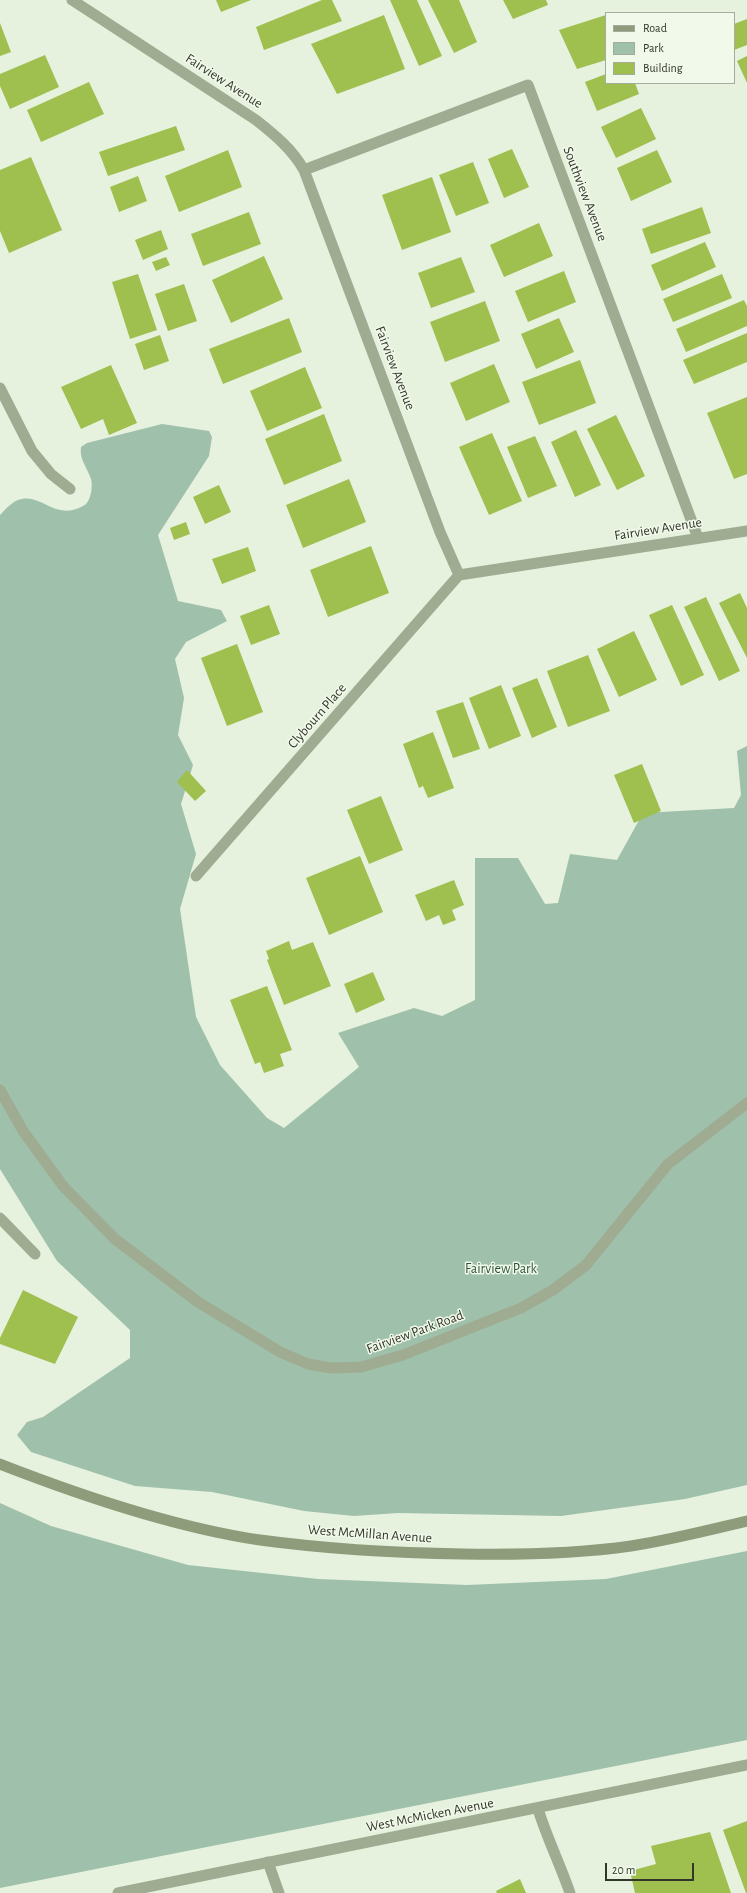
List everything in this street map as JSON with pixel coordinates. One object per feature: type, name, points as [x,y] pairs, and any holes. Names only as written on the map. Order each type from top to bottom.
[{"type":"main road","name":"West McMillan Avenue","points":[[0,1464],[61,1488],[181,1524],[259,1540],[343,1549],[431,1554],[526,1555],[631,1546],[747,1521]]},
{"type":"street","name":"Fairview Avenue","points":[[72,0],[256,120],[277,136],[295,154],[304,170],[440,532],[460,575],[747,531]]},
{"type":"street","name":"Southview Avenue","points":[[304,170],[528,85],[698,538]]},
{"type":"street","points":[[0,388],[32,451],[51,474],[70,489]]},
{"type":"street","name":"Clybourn Place","points":[[196,876],[460,575]]},
{"type":"street","name":"Fairview Park Road","points":[[0,1090],[23,1131],[63,1186],[115,1239],[198,1302],[280,1352],[308,1364],[331,1368],[361,1367],[403,1355],[521,1308],[554,1290],[586,1264],[668,1164],[747,1103]]},
{"type":"street","points":[[0,1218],[35,1254]]},
{"type":"street","name":"West McMicken Avenue","points":[[118,1893],[538,1809],[747,1765]]},
{"type":"street","points":[[538,1809],[548,1840],[562,1870],[570,1893]]},
{"type":"street","points":[[268,1862],[279,1893]]},
{"type":"green space","name":"Fairview Park","points":[[162,424],[209,431],[212,437],[209,456],[158,535],[178,601],[221,610],[227,621],[186,642],[175,659],[184,698],[178,735],[193,765],[181,804],[196,854],[180,909],[196,1017],[220,1065],[267,1118],[284,1128],[359,1067],[338,1033],[414,1008],[442,1016],[475,1000],[475,858],[518,858],[545,904],[558,903],[570,854],[617,860],[643,813],[734,808],[741,795],[737,751],[747,746],[747,1485],[685,1499],[561,1516],[398,1513],[354,1516],[304,1511],[212,1492],[135,1486],[31,1452],[17,1435],[27,1422],[43,1417],[130,1358],[130,1330],[57,1261],[0,1169],[0,515],[13,503],[22,499],[30,499],[65,511],[83,506],[90,498],[92,486],[91,479],[81,455],[81,447],[87,443]]},
{"type":"green space","points":[[0,1503],[51,1526],[188,1565],[318,1579],[467,1585],[606,1579],[747,1551],[747,1740],[0,1888]]},
{"type":"building","points":[[216,0],[251,0],[221,12]]},
{"type":"building","points":[[322,0],[332,0],[342,21],[264,50],[256,27]]},
{"type":"building","points":[[390,0],[417,0],[442,56],[419,66]]},
{"type":"building","points":[[428,0],[459,0],[477,42],[454,53]]},
{"type":"building","points":[[503,0],[546,0],[548,5],[513,19]]},
{"type":"building","points":[[384,15],[405,69],[337,94],[311,44]]},
{"type":"building","points":[[605,15],[605,60],[577,69],[559,30]]},
{"type":"building","points":[[747,19],[747,45],[735,50],[735,24]]},
{"type":"building","points":[[0,23],[11,52],[0,56]]},
{"type":"building","points":[[45,55],[59,87],[10,109],[0,86],[0,74]]},
{"type":"building","points":[[747,56],[747,83],[737,61]]},
{"type":"building","points":[[605,74],[605,84],[635,84],[639,94],[597,111],[585,82]]},
{"type":"building","points":[[89,82],[104,114],[41,142],[27,110]]},
{"type":"building","points":[[641,108],[656,139],[616,158],[601,127]]},
{"type":"building","points":[[176,126],[185,150],[108,176],[99,152]]},
{"type":"building","points":[[512,149],[529,187],[504,198],[488,159]]},
{"type":"building","points":[[228,150],[242,187],[179,212],[165,176]]},
{"type":"building","points":[[657,150],[672,182],[631,201],[617,168]]},
{"type":"building","points":[[31,157],[62,230],[9,253],[0,231],[0,170]]},
{"type":"building","points":[[473,162],[489,203],[456,216],[439,175]]},
{"type":"building","points":[[138,176],[147,201],[119,212],[110,187]]},
{"type":"building","points":[[432,177],[451,232],[402,250],[382,195]]},
{"type":"building","points":[[702,207],[711,233],[651,254],[642,229]]},
{"type":"building","points":[[249,212],[261,244],[203,266],[191,234]]},
{"type":"building","points":[[539,223],[553,256],[504,277],[490,245]]},
{"type":"building","points":[[161,230],[168,249],[143,260],[135,240]]},
{"type":"building","points":[[705,242],[716,267],[662,291],[651,265]]},
{"type":"building","points":[[264,256],[283,299],[231,323],[212,280]]},
{"type":"building","points":[[166,257],[170,265],[156,271],[152,262]]},
{"type":"building","points":[[461,257],[475,292],[431,308],[418,273]]},
{"type":"building","points":[[564,271],[576,302],[528,322],[515,291]]},
{"type":"building","points":[[138,274],[157,330],[130,339],[112,282]]},
{"type":"building","points":[[722,274],[732,298],[673,322],[663,299]]},
{"type":"building","points":[[184,284],[197,321],[168,331],[155,294]]},
{"type":"building","points":[[744,300],[747,306],[747,326],[686,352],[676,329]]},
{"type":"building","points":[[485,301],[500,341],[445,362],[430,322]]},
{"type":"building","points":[[289,318],[302,352],[223,384],[209,349]]},
{"type":"building","points":[[559,318],[574,352],[536,369],[521,334]]},
{"type":"building","points":[[747,333],[747,362],[694,384],[683,360]]},
{"type":"building","points":[[160,335],[169,361],[144,370],[135,344]]},
{"type":"building","points":[[580,360],[596,403],[539,425],[522,382]]},
{"type":"building","points":[[494,364],[510,402],[466,421],[450,383]]},
{"type":"building","points":[[111,365],[137,423],[109,435],[103,419],[81,429],[61,387]]},
{"type":"building","points":[[305,367],[322,408],[267,431],[250,391]]},
{"type":"building","points":[[747,397],[747,474],[734,479],[707,413]]},
{"type":"building","points":[[324,414],[342,461],[284,485],[265,439]]},
{"type":"building","points":[[616,415],[645,476],[617,490],[587,429]]},
{"type":"building","points":[[576,430],[601,485],[575,497],[551,442]]},
{"type":"building","points":[[492,433],[522,501],[489,515],[459,447]]},
{"type":"building","points":[[535,436],[557,486],[528,498],[507,447]]},
{"type":"building","points":[[349,479],[366,522],[303,548],[286,505]]},
{"type":"building","points":[[219,485],[231,512],[205,524],[193,497]]},
{"type":"building","points":[[186,522],[190,534],[174,540],[170,528]]},
{"type":"building","points":[[371,546],[389,593],[328,617],[310,570]]},
{"type":"building","points":[[248,547],[256,571],[222,584],[212,559]]},
{"type":"building","points":[[740,593],[747,608],[747,658],[719,603]]},
{"type":"building","points":[[706,597],[740,671],[719,681],[684,607]]},
{"type":"building","points":[[269,605],[280,634],[251,645],[240,616]]},
{"type":"building","points":[[672,605],[704,675],[681,686],[649,615]]},
{"type":"building","points":[[634,631],[657,680],[619,697],[597,649]]},
{"type":"building","points":[[237,644],[263,712],[227,726],[201,658]]},
{"type":"building","points":[[588,655],[610,711],[568,727],[547,671]]},
{"type":"building","points":[[537,678],[557,727],[532,738],[512,688]]},
{"type":"building","points":[[501,685],[521,736],[489,749],[469,698]]},
{"type":"building","points":[[463,702],[480,749],[453,758],[436,711]]},
{"type":"building","points":[[433,732],[454,788],[428,798],[423,786],[419,788],[403,744]]},
{"type":"building","points":[[642,764],[661,811],[634,823],[614,775]]},
{"type":"building","points":[[187,770],[206,791],[195,801],[177,782]]},
{"type":"building","points":[[381,796],[403,850],[369,864],[347,810]]},
{"type":"building","points":[[360,856],[383,912],[329,935],[306,878]]},
{"type":"building","points":[[454,880],[464,905],[452,910],[456,920],[443,925],[439,915],[426,921],[415,895]]},
{"type":"building","points":[[289,941],[292,950],[313,942],[331,986],[284,1005],[267,960],[269,959],[266,951]]},
{"type":"building","points":[[373,972],[385,1000],[356,1013],[344,984]]},
{"type":"building","points":[[267,986],[292,1050],[280,1054],[284,1066],[264,1073],[260,1062],[255,1064],[230,1000]]},
{"type":"building","points":[[23,1290],[78,1317],[55,1364],[0,1344],[0,1338]]},
{"type":"building","points":[[747,1821],[747,1893],[746,1893],[723,1830]]},
{"type":"building","points":[[710,1832],[731,1893],[635,1893],[630,1871],[656,1864],[651,1846]]},
{"type":"building","points":[[520,1879],[526,1893],[497,1893],[496,1891]]}]
